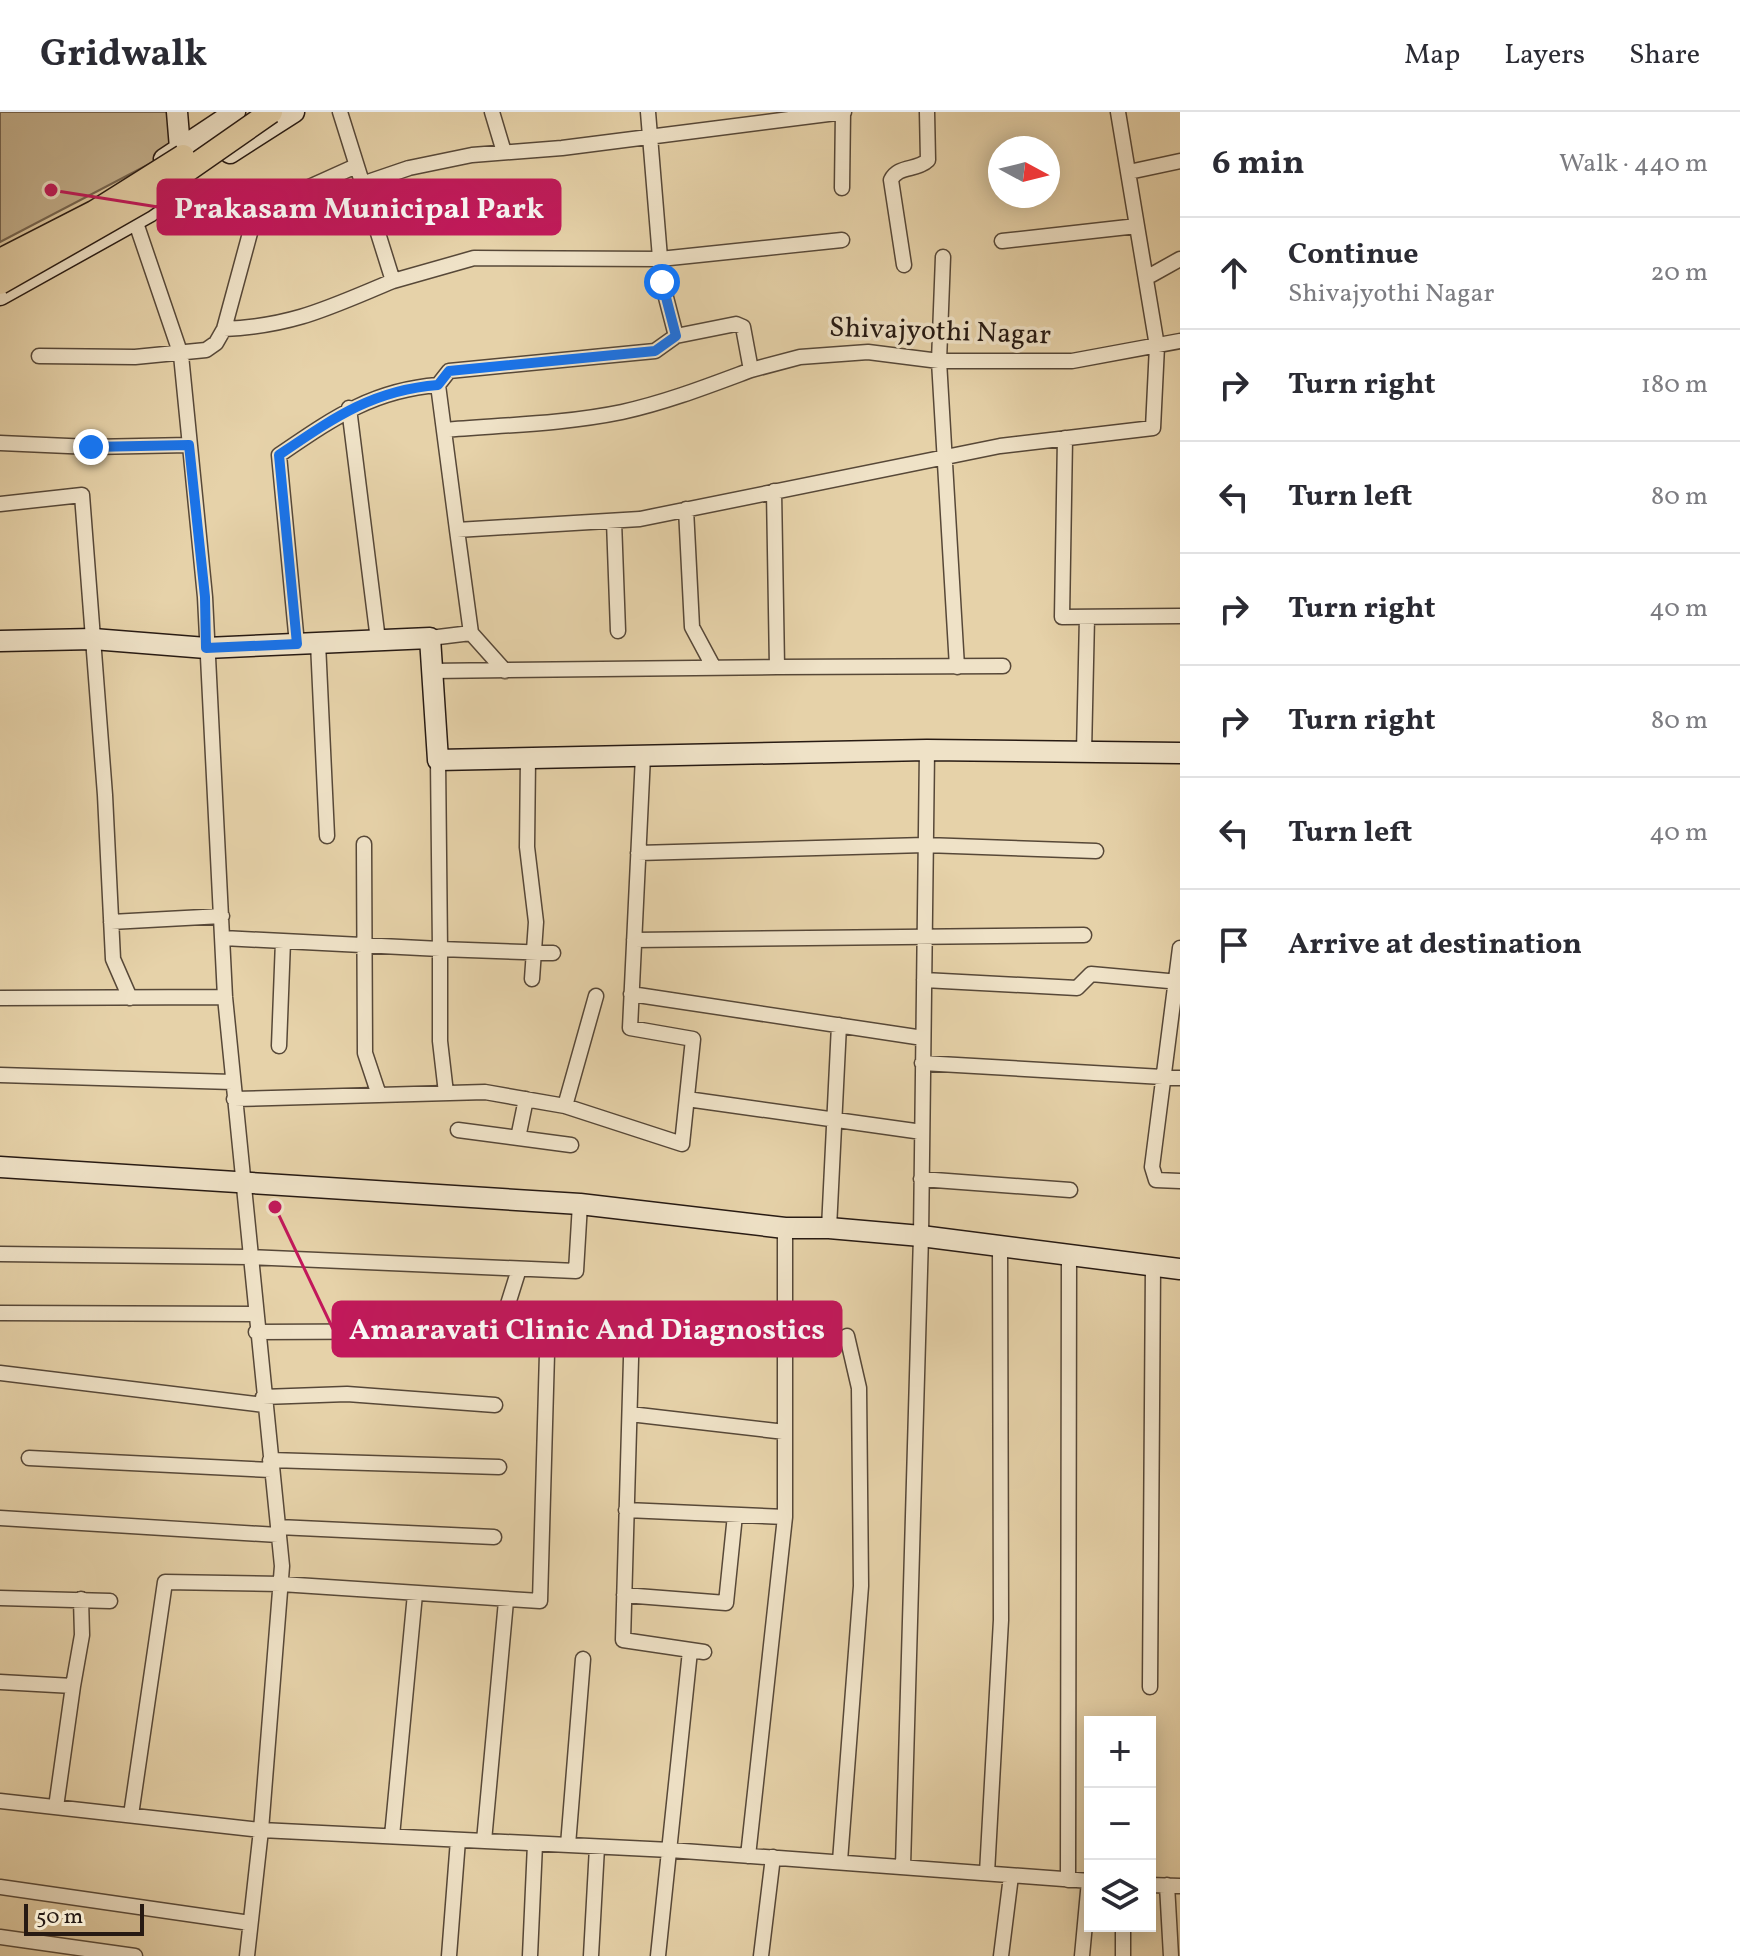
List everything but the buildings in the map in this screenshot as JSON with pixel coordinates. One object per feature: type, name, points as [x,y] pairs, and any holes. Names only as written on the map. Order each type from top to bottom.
[{"type":"main road","points":[[0,260],[94,212],[247,112]]},
{"type":"main road","points":[[0,283],[142,202],[271,112]]},
{"type":"street","points":[[177,112],[180,148],[198,173]]},
{"type":"street","points":[[0,251],[88,206],[235,112]]},
{"type":"street","points":[[0,295],[135,220],[198,173],[294,112]]},
{"type":"street","points":[[340,112],[393,281]]},
{"type":"street","points":[[492,112],[504,152]]},
{"type":"street","points":[[648,112],[660,259],[676,336]]},
{"type":"street","points":[[362,184],[409,168],[504,152],[651,138],[843,112],[842,188]]},
{"type":"street","points":[[904,265],[891,180],[898,171],[924,165],[928,160],[927,112]]},
{"type":"street","points":[[457,530],[614,521],[946,456],[1153,428],[1157,346],[1118,112]]},
{"type":"street","points":[[1129,172],[1180,161]]},
{"type":"street","points":[[39,356],[181,355],[206,350],[216,343],[224,329],[256,211],[356,166]]},
{"type":"street","points":[[135,220],[181,355],[205,597],[232,1082],[278,1531],[281,1584],[261,1830],[247,1956]]},
{"type":"street","points":[[1002,241],[1137,226]]},
{"type":"street","points":[[224,329],[289,322],[393,281],[474,258],[660,259],[842,240]]},
{"type":"street","points":[[943,257],[939,361],[957,667]]},
{"type":"street","points":[[1146,278],[1180,259]]},
{"type":"street","points":[[505,671],[471,633],[438,385],[449,371],[655,351],[676,336],[736,324],[743,327],[751,370]]},
{"type":"street","name":"Shivajyothi Nagar","points":[[444,430],[572,420],[620,412],[670,400],[751,370],[822,354],[899,354],[939,361],[1072,361],[1180,341]]},
{"type":"street","points":[[327,836],[307,643],[279,455],[349,408],[405,387],[438,385]]},
{"type":"street","points":[[349,408],[378,640]]},
{"type":"street","points":[[1065,438],[1062,617],[1180,616]]},
{"type":"street","points":[[0,443],[91,447],[189,445]]},
{"type":"street","points":[[774,491],[777,667]]},
{"type":"street","points":[[0,504],[82,495],[113,959],[130,998]]},
{"type":"street","points":[[686,509],[692,627],[714,668]]},
{"type":"street","points":[[614,521],[618,631]]},
{"type":"street","points":[[1084,752],[1087,617]]},
{"type":"street","points":[[0,641],[93,639],[206,648],[430,638],[471,633]]},
{"type":"street","points":[[430,638],[438,760],[440,1041],[446,1093]]},
{"type":"street","points":[[431,671],[1003,666]]},
{"type":"street","points":[[903,1866],[921,1236],[927,750]]},
{"type":"street","points":[[438,760],[927,750],[1180,753]]},
{"type":"street","points":[[234,1099],[485,1092],[565,1106],[682,1144],[693,1039],[630,1028],[643,756]]},
{"type":"street","points":[[528,758],[527,847],[536,922],[532,979]]},
{"type":"street","points":[[364,844],[365,1053],[379,1095]]},
{"type":"street","points":[[638,853],[925,845],[1096,851]]},
{"type":"street","points":[[111,922],[222,916]]},
{"type":"street","points":[[634,940],[1084,935]]},
{"type":"street","points":[[223,938],[553,953]]},
{"type":"street","points":[[279,1046],[283,941]]},
{"type":"street","points":[[1180,948],[1152,1167],[1156,1180],[1180,1181]]},
{"type":"street","points":[[924,980],[1077,988],[1091,974],[1178,982]]},
{"type":"street","points":[[631,994],[923,1038]]},
{"type":"street","points":[[565,1106],[596,996]]},
{"type":"street","points":[[0,998],[225,997]]},
{"type":"street","points":[[829,1228],[839,1025]]},
{"type":"street","points":[[922,1063],[1180,1078]]},
{"type":"street","points":[[0,1075],[232,1082]]},
{"type":"street","points":[[518,1138],[526,1099]]},
{"type":"street","points":[[687,1099],[922,1132]]},
{"type":"street","points":[[458,1130],[571,1145]]},
{"type":"street","points":[[0,1167],[580,1204],[785,1228],[829,1228],[921,1236],[1180,1269]]},
{"type":"street","points":[[921,1179],[1070,1190]]},
{"type":"street","points":[[0,1254],[249,1257],[576,1271],[580,1204]]},
{"type":"street","points":[[748,1856],[785,1517],[785,1228]]},
{"type":"street","points":[[987,1873],[1001,1620],[1000,1247]]},
{"type":"street","points":[[1068,1880],[1069,1256]]},
{"type":"street","points":[[1150,1687],[1153,1266]]},
{"type":"street","points":[[503,1320],[519,1269]]},
{"type":"street","points":[[0,1313],[254,1314]]},
{"type":"street","points":[[256,1332],[481,1331],[503,1320],[548,1318],[785,1337]]},
{"type":"street","points":[[131,1815],[165,1582],[281,1584],[540,1601],[548,1318]]},
{"type":"street","points":[[632,1324],[623,1640],[697,1652],[658,1956]]},
{"type":"street","points":[[840,1861],[861,1586],[859,1388],[847,1336]]},
{"type":"street","points":[[0,1373],[263,1401],[347,1394],[495,1405]]},
{"type":"street","points":[[630,1414],[785,1432]]},
{"type":"street","points":[[29,1458],[499,1467]]},
{"type":"street","points":[[626,1510],[785,1517]]},
{"type":"street","points":[[624,1595],[726,1603],[735,1515]]},
{"type":"street","points":[[0,1518],[494,1537]]},
{"type":"street","points":[[392,1836],[415,1594]]},
{"type":"street","points":[[0,1598],[110,1601]]},
{"type":"street","points":[[56,1807],[82,1635],[81,1599]]},
{"type":"street","points":[[484,1841],[506,1601]]},
{"type":"street","points":[[568,1845],[583,1659]]},
{"type":"street","points":[[0,1682],[73,1686]]},
{"type":"street","points":[[0,1801],[261,1830],[670,1850],[1084,1881]]},
{"type":"street","points":[[449,1956],[458,1840]]},
{"type":"street","points":[[530,1956],[535,1844]]},
{"type":"street","points":[[591,1956],[597,1847]]},
{"type":"street","points":[[761,1956],[773,1857]]},
{"type":"street","points":[[1001,1956],[1011,1876]]},
{"type":"street","points":[[1171,1956],[1174,1886]]},
{"type":"street","points":[[0,1887],[250,1923]]},
{"type":"street","points":[[1082,1956],[1085,1932]]},
{"type":"street","points":[[1123,1932],[1123,1956]]},
{"type":"street","points":[[0,1937],[135,1956]]},
{"type":"shaded area","points":[[0,112],[186,112],[180,148],[0,242]]},
{"type":"place","name":"Prakasam Municipal Park","points":[[51,190]]},
{"type":"place","name":"Amaravati Clinic And Diagnostics","points":[[275,1207]]},
{"type":"route","points":[[91,447],[189,445],[205,597],[206,648],[297,644],[279,455],[349,408],[405,387],[438,385],[449,371],[655,351],[676,336],[662,282]]}]
